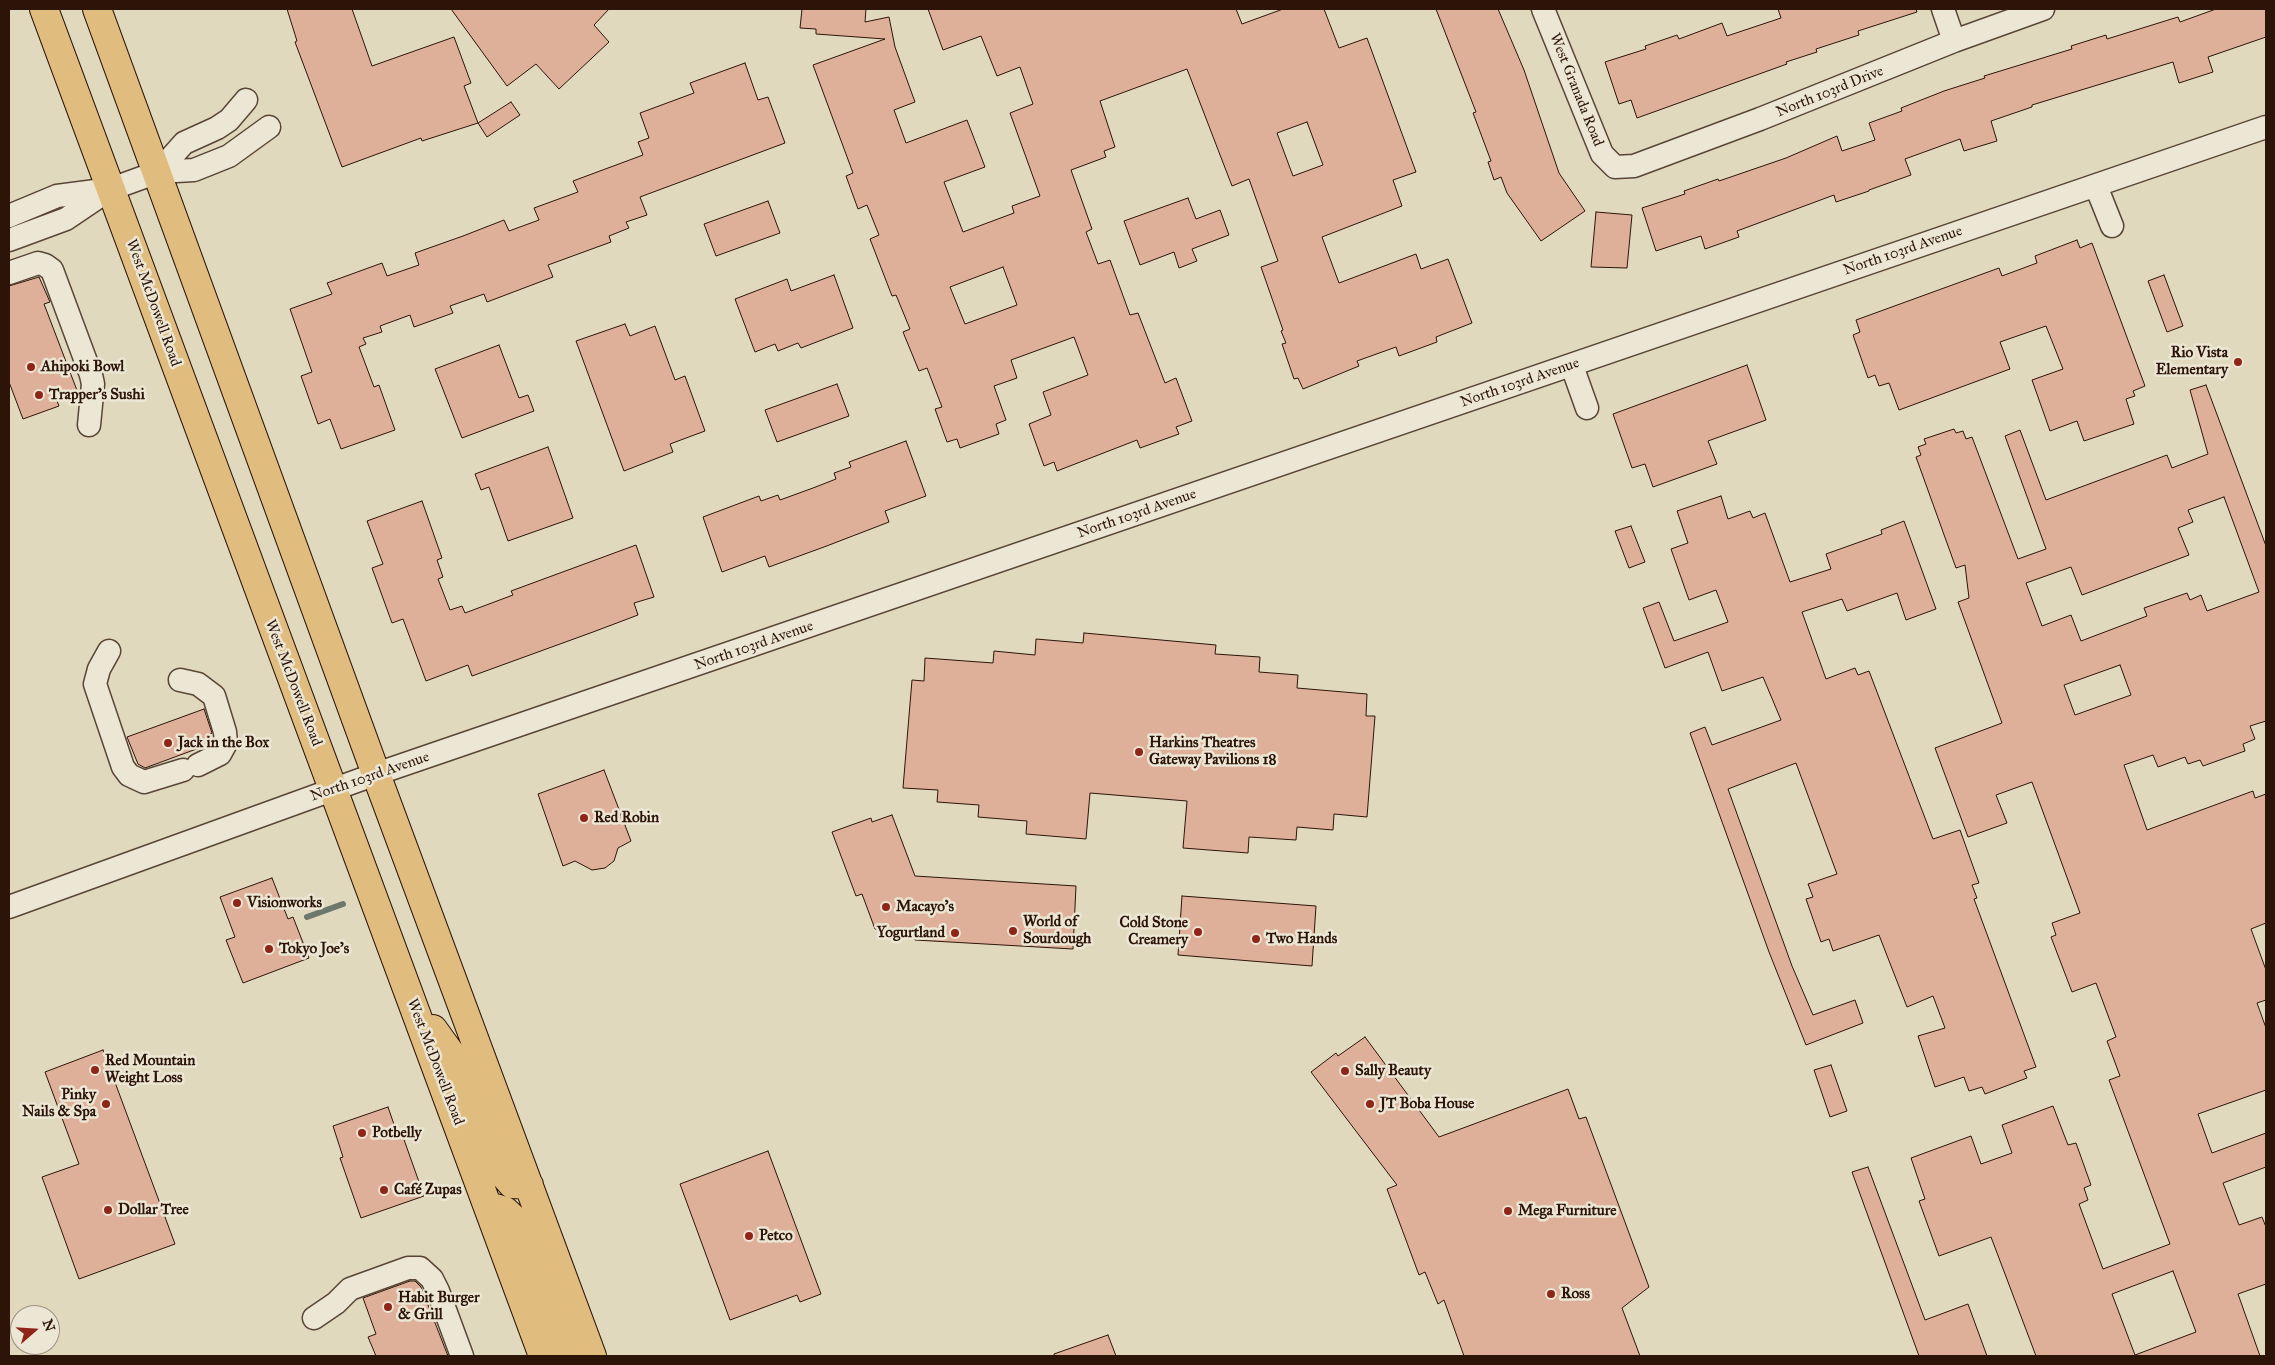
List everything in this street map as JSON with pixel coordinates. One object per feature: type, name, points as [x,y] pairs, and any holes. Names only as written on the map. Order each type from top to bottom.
[{"type":"main road","name":"West McDowell Road","points":[[44,9],[543,1356]]},
{"type":"main road","points":[[97,9],[376,774],[592,1356]]},
{"type":"main road","points":[[409,996],[461,1068],[496,1166],[512,1184],[529,1186]]},
{"type":"main road","points":[[488,1206],[505,1211],[523,1228],[569,1356]]},
{"type":"street","name":"West Granada Road","points":[[1542,9],[1602,154],[1615,167]]},
{"type":"street","points":[[1943,9],[1954,41]]},
{"type":"street","name":"North 103rd Drive","points":[[1615,167],[1634,166],[1760,119],[1954,41],[2044,9]]},
{"type":"street","points":[[158,172],[184,143],[230,120],[246,100]]},
{"type":"street","points":[[9,216],[58,196],[111,189],[158,172],[194,170],[229,156],[269,127]]},
{"type":"street","name":"North 103rd Avenue","points":[[9,907],[376,774],[2266,127]]},
{"type":"street","points":[[9,199],[52,183],[111,189]]},
{"type":"street","points":[[2096,186],[2112,226]]},
{"type":"street","points":[[9,240],[66,219],[111,189]]},
{"type":"street","points":[[9,273],[38,263],[45,264],[52,270],[92,375],[93,384],[89,425]]},
{"type":"street","points":[[1572,366],[1588,408]]},
{"type":"street","points":[[109,651],[99,669],[95,684],[97,696],[124,767],[129,775],[144,782],[191,768],[220,754],[226,743],[225,732],[214,696],[198,684],[180,680]]},
{"type":"street","points":[[314,1318],[336,1303],[350,1289],[408,1268],[420,1268],[432,1279],[438,1291],[462,1356]]},
{"type":"building","points":[[287,9],[352,9],[372,66],[454,37],[471,83],[464,86],[478,123],[422,141],[421,138],[342,167],[295,42],[297,41]]},
{"type":"building","points":[[451,9],[609,9],[594,25],[609,42],[559,89],[536,64],[507,86]]},
{"type":"building","points":[[802,9],[866,9],[865,22],[889,17],[895,47],[915,102],[894,110],[906,143],[967,120],[985,167],[944,182],[963,232],[1014,213],[1012,206],[1040,196],[1010,113],[1033,104],[1020,67],[997,76],[981,36],[943,50],[928,9],[1236,9],[1242,24],[1283,9],[1324,9],[1339,48],[1367,38],[1416,172],[1393,180],[1402,206],[1322,237],[1339,283],[1416,254],[1421,269],[1448,259],[1472,323],[1436,337],[1437,342],[1399,356],[1396,347],[1357,361],[1359,366],[1303,389],[1298,378],[1294,379],[1282,344],[1286,343],[1281,331],[1283,330],[1261,267],[1278,261],[1249,179],[1232,186],[1187,69],[1100,101],[1115,147],[1104,151],[1106,157],[1071,170],[1092,229],[1086,232],[1098,264],[1110,260],[1130,315],[1138,313],[1165,383],[1176,378],[1192,421],[1176,427],[1179,434],[1140,448],[1137,440],[1057,471],[1054,462],[1044,466],[1029,424],[1051,415],[1043,392],[1088,375],[1074,337],[1011,360],[1017,378],[994,386],[1006,420],[996,424],[999,434],[960,448],[957,439],[947,442],[935,409],[942,407],[927,368],[919,371],[903,332],[910,329],[896,295],[892,296],[870,239],[879,235],[867,205],[858,209],[846,176],[853,173],[813,65],[885,39],[816,34],[816,29],[800,28]],"holes":[[[1307,122],[1323,165],[1293,176],[1277,133]],[[1003,267],[1017,305],[965,324],[950,287]]]},
{"type":"building","points":[[1436,9],[1498,9],[1524,70],[1559,173],[1585,211],[1541,241],[1507,193],[1501,177],[1494,180],[1488,162],[1491,161],[1473,113],[1476,112]]},
{"type":"building","points":[[1778,9],[1916,9],[1917,12],[1858,31],[1859,35],[1816,49],[1817,52],[1786,62],[1787,64],[1637,118],[1631,100],[1619,104],[1605,62],[1646,49],[1645,46],[1677,35],[1679,39],[1722,23],[1727,36],[1781,18]]},
{"type":"building","points":[[2216,9],[2266,9],[2266,37],[2208,57],[2213,72],[2179,83],[2173,62],[2032,105],[2032,107],[1991,121],[1997,141],[1964,151],[1960,139],[1905,159],[1911,175],[1836,202],[1834,195],[1737,231],[1739,237],[1705,249],[1701,236],[1656,251],[1642,208],[1685,194],[1684,191],[1718,179],[1719,181],[1786,158],[1837,136],[1842,151],[1875,140],[1869,123],[1902,111],[1901,108],[1944,91],[1985,78],[1984,76],[2072,49],[2071,46],[2106,35],[2107,39],[2178,17],[2180,22]]},
{"type":"building","points":[[745,63],[758,100],[768,97],[785,143],[640,197],[647,215],[626,222],[629,228],[609,236],[611,242],[548,265],[553,277],[487,302],[484,294],[450,306],[453,313],[414,327],[410,315],[380,326],[382,332],[363,338],[366,344],[359,347],[374,387],[379,385],[395,430],[341,449],[330,419],[318,424],[301,376],[312,372],[290,309],[332,294],[327,283],[382,263],[387,276],[419,265],[415,253],[504,220],[509,231],[539,220],[534,208],[578,192],[573,181],[643,155],[638,142],[649,138],[640,113],[694,93],[690,83]]},
{"type":"building","points":[[511,102],[520,115],[487,137],[478,123]]},
{"type":"building","points":[[1188,198],[1196,219],[1220,210],[1229,235],[1192,249],[1197,261],[1179,268],[1174,252],[1140,265],[1124,221]]},
{"type":"building","points":[[768,201],[780,233],[716,256],[704,224]]},
{"type":"building","points":[[1596,212],[1632,215],[1627,268],[1591,267]]},
{"type":"building","points":[[2077,240],[2080,248],[2092,243],[2145,386],[2133,391],[2135,396],[2126,399],[2134,424],[2084,441],[2077,421],[2050,431],[2032,380],[2063,369],[2046,326],[2000,342],[2010,369],[1899,410],[1889,383],[1879,386],[1875,375],[1868,378],[1853,335],[1860,332],[1856,320],[1999,268],[2002,276],[2037,263],[2035,256]]},
{"type":"building","points":[[834,275],[853,328],[801,348],[798,343],[778,351],[775,344],[755,352],[735,299],[787,279],[791,291]]},
{"type":"building","points":[[2164,275],[2183,326],[2167,332],[2148,281]]},
{"type":"building","points":[[39,277],[50,302],[44,304],[78,393],[57,401],[59,406],[23,419],[9,382],[9,286]]},
{"type":"building","points":[[625,324],[630,336],[655,326],[675,380],[685,376],[705,431],[670,444],[673,452],[624,471],[576,341]]},
{"type":"building","points":[[499,345],[519,398],[528,395],[534,411],[462,438],[435,369]]},
{"type":"building","points":[[1747,365],[1766,420],[1708,441],[1717,464],[1653,487],[1645,464],[1632,468],[1613,414]]},
{"type":"building","points":[[837,384],[849,416],[777,442],[765,410]]},
{"type":"building","points":[[2206,385],[2266,546],[2266,721],[2250,726],[2255,739],[2243,744],[2245,751],[2203,766],[2200,760],[2188,764],[2185,757],[2158,767],[2153,755],[2124,765],[2147,830],[2253,791],[2255,798],[2266,794],[2266,923],[2251,929],[2266,970],[2266,1000],[2257,1003],[2266,1028],[2266,1090],[2198,1114],[2212,1153],[2266,1133],[2266,1167],[2223,1183],[2239,1225],[2262,1217],[2266,1227],[2266,1284],[2238,1294],[2260,1356],[2036,1356],[1991,1237],[1939,1256],[1919,1201],[1925,1199],[1911,1158],[1971,1136],[1981,1164],[2012,1153],[2002,1125],[2053,1106],[2068,1145],[2076,1143],[2091,1185],[2084,1188],[2088,1200],[2079,1204],[2103,1269],[2170,1244],[2109,1080],[2120,1076],[2107,1041],[2116,1037],[2096,983],[2072,992],[2051,937],[2056,935],[2052,923],[2080,913],[2032,782],[1996,795],[2007,823],[1968,837],[1935,748],[2002,723],[1958,602],[1969,598],[1965,565],[1956,568],[1916,457],[1921,455],[1918,447],[1926,444],[1924,439],[1954,429],[1956,433],[1963,431],[1966,439],[1972,437],[2018,559],[2046,549],[2005,436],[2020,430],[2046,500],[2167,455],[2172,468],[2208,454],[2190,390]],"holes":[[[2224,497],[2259,592],[2207,611],[2201,595],[2190,600],[2187,593],[2144,608],[2147,616],[2081,641],[2071,615],[2042,626],[2026,583],[2071,567],[2082,595],[2189,555],[2178,528],[2193,522],[2188,510]],[[2120,665],[2131,695],[2075,715],[2064,685]],[[2173,1271],[2196,1332],[2135,1355],[2112,1294]]]},
{"type":"building","points":[[906,441],[926,496],[885,511],[889,522],[824,547],[769,567],[765,556],[722,572],[703,517],[759,496],[761,501],[778,495],[780,500],[813,488],[836,479],[834,473],[851,467],[849,462]]},
{"type":"building","points":[[548,447],[573,518],[508,541],[489,487],[481,490],[475,474]]},
{"type":"building","points":[[1721,496],[1728,519],[1750,511],[1753,518],[1765,513],[1790,582],[1831,569],[1826,554],[1882,534],[1881,530],[1904,521],[1936,609],[1906,620],[1897,593],[1847,611],[1842,599],[1802,612],[1826,679],[1855,668],[1858,675],[1869,671],[1933,839],[1960,830],[1979,883],[1972,885],[1977,898],[1974,899],[2036,1067],[2024,1071],[2027,1078],[1985,1094],[1982,1087],[1969,1091],[1964,1077],[1935,1087],[1918,1036],[1945,1028],[1933,996],[1907,1007],[1879,935],[1833,951],[1829,939],[1821,942],[1806,899],[1813,897],[1808,884],[1837,874],[1796,763],[1728,789],[1792,966],[1813,1015],[1855,1000],[1863,1023],[1806,1045],[1769,952],[1690,733],[1705,727],[1712,745],[1781,720],[1763,677],[1722,691],[1708,652],[1665,668],[1643,608],[1659,602],[1674,641],[1728,622],[1716,590],[1689,600],[1671,549],[1688,543],[1677,511]]},
{"type":"building","points":[[422,501],[442,558],[437,560],[443,577],[438,579],[450,610],[462,606],[465,613],[513,595],[511,591],[636,545],[654,597],[634,603],[638,615],[593,632],[472,676],[468,665],[426,681],[403,619],[392,623],[372,568],[383,564],[367,521]]},
{"type":"building","points":[[1631,526],[1645,562],[1629,568],[1615,531]]},
{"type":"building","name":"Harkins Theatres Gateway Pavilions 18","points":[[1084,633],[1216,645],[1215,654],[1260,657],[1259,672],[1298,675],[1297,688],[1367,694],[1366,716],[1375,716],[1367,817],[1334,814],[1333,830],[1297,827],[1296,840],[1249,837],[1248,853],[1183,848],[1187,801],[1090,793],[1086,839],[1026,834],[1027,821],[978,817],[979,805],[937,802],[938,790],[903,788],[912,680],[924,681],[925,658],[993,663],[994,651],[1035,655],[1036,639],[1083,643]]},
{"type":"building","name":"Jack in the Box","points":[[204,709],[212,733],[209,735],[210,744],[145,768],[138,764],[127,737]]},
{"type":"building","name":"Red Robin","points":[[604,770],[631,841],[618,848],[614,861],[605,868],[592,870],[575,861],[563,866],[538,794]]},
{"type":"building","points":[[892,815],[915,876],[1076,886],[1073,949],[915,940],[916,931],[875,929],[862,894],[856,896],[832,832],[871,818],[872,822]]},
{"type":"building","points":[[272,878],[288,919],[293,917],[309,958],[243,983],[226,940],[235,937],[220,897]]},
{"type":"building","points":[[1182,896],[1316,906],[1312,966],[1178,955]]},
{"type":"building","points":[[1365,1037],[1439,1137],[1568,1089],[1579,1119],[1586,1117],[1649,1287],[1622,1308],[1640,1356],[1464,1356],[1444,1300],[1438,1304],[1425,1272],[1419,1275],[1387,1189],[1397,1185],[1311,1072],[1336,1053],[1338,1056]]},
{"type":"building","name":"Dollar Tree","points":[[103,1050],[175,1244],[79,1279],[42,1177],[79,1164],[45,1072]]},
{"type":"building","points":[[1831,1065],[1847,1111],[1830,1117],[1814,1070]]},
{"type":"building","points":[[388,1107],[398,1136],[402,1134],[424,1196],[361,1218],[340,1158],[343,1157],[333,1126]]},
{"type":"building","name":"Petco","points":[[768,1151],[821,1294],[800,1302],[797,1295],[730,1320],[680,1184]]},
{"type":"building","points":[[1868,1167],[1925,1320],[1968,1304],[1987,1356],[1919,1356],[1852,1172]]},
{"type":"building","points":[[410,1281],[415,1281],[421,1287],[448,1356],[376,1356],[368,1337],[376,1334],[363,1298]]},
{"type":"building","points":[[1108,1335],[1116,1356],[1054,1356],[1054,1354]]},
{"type":"waterway","points":[[307,917],[343,904]]},
{"type":"place","name":"Rio Vista Elementary","points":[[2238,362]]},
{"type":"place","name":"Ahipoki Bowl","points":[[31,367]]},
{"type":"place","name":"Trapper's Sushi","points":[[39,395]]},
{"type":"place","name":"Jack in the Box","points":[[168,743]]},
{"type":"place","name":"Harkins Theatres Gateway Pavilions 18","points":[[1139,752]]},
{"type":"place","name":"Red Robin","points":[[584,818]]},
{"type":"place","name":"Visionworks","points":[[237,903]]},
{"type":"place","name":"Macayo's","points":[[886,907]]},
{"type":"place","name":"World of Sourdough","points":[[1013,931]]},
{"type":"place","name":"Cold Stone Creamery","points":[[1198,932]]},
{"type":"place","name":"Yogurtland","points":[[955,933]]},
{"type":"place","name":"Two Hands","points":[[1256,939]]},
{"type":"place","name":"Tokyo Joe's","points":[[269,949]]},
{"type":"place","name":"Red Mountain Weight Loss","points":[[95,1070]]},
{"type":"place","name":"Sally Beauty","points":[[1345,1071]]},
{"type":"place","name":"Pinky Nails & Spa","points":[[106,1104]]},
{"type":"place","name":"JT Boba House","points":[[1370,1104]]},
{"type":"place","name":"Potbelly","points":[[362,1133]]},
{"type":"place","name":"Café Zupas","points":[[384,1190]]},
{"type":"place","name":"Dollar Tree","points":[[108,1210]]},
{"type":"place","name":"Mega Furniture","points":[[1508,1211]]},
{"type":"place","name":"Petco","points":[[749,1236]]},
{"type":"place","name":"Ross","points":[[1551,1294]]},
{"type":"place","name":"Habit Burger & Grill","points":[[388,1307]]}]
